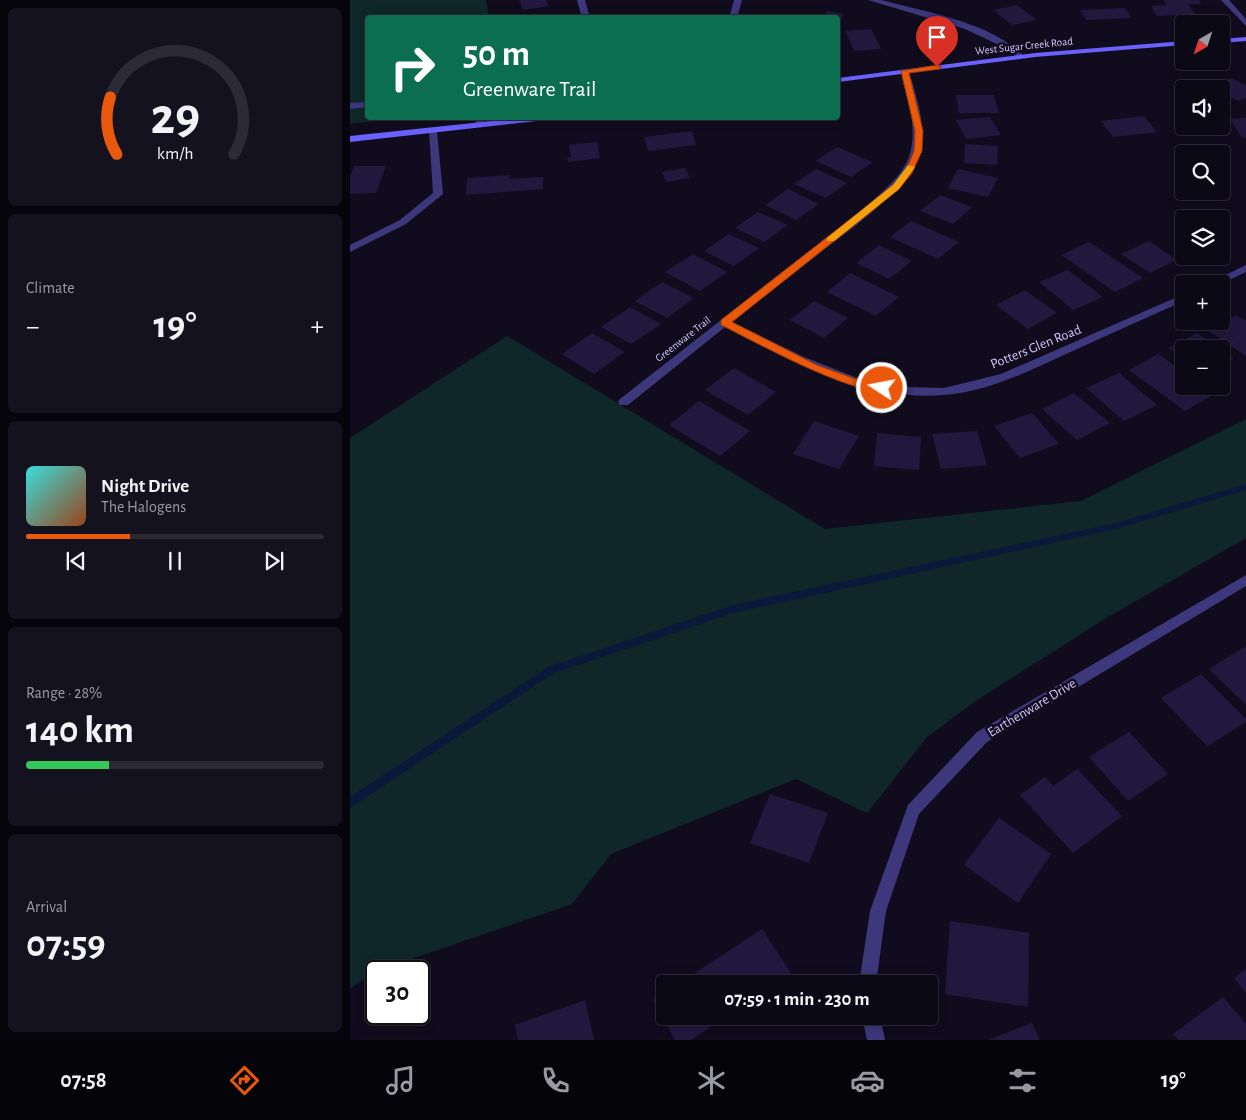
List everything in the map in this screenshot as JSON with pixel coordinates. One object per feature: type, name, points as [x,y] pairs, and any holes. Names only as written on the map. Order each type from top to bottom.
[{"type":"main road","points":[[1230,40],[1246,39]]},
{"type":"main road","name":"West Sugar Creek Road","points":[[840,80],[1021,57],[1175,45]]},
{"type":"main road","points":[[350,139],[433,131],[480,121],[499,120]]},
{"type":"street","points":[[581,0],[585,15]]},
{"type":"street","points":[[734,15],[738,0]]},
{"type":"street","points":[[872,0],[973,27],[1006,45],[1021,57]]},
{"type":"street","points":[[1225,0],[1246,24]]},
{"type":"street","name":"Greenware Trail","points":[[624,402],[896,187],[910,171],[918,151],[919,131],[905,71]]},
{"type":"street","points":[[350,106],[365,104]]},
{"type":"street","points":[[350,249],[403,222],[438,194],[433,131]]},
{"type":"street","points":[[1230,276],[1246,268]]},
{"type":"street","name":"Potters Glen Road","points":[[725,323],[813,367],[851,381],[897,391],[937,392],[1006,377],[1175,301]]},
{"type":"street","name":"Earthenware Drive","points":[[868,975],[878,912],[913,810],[982,737],[1246,580]]},
{"type":"street","points":[[873,1025],[876,1040]]},
{"type":"green space","points":[[350,0],[486,0],[489,15],[365,15],[365,120],[388,120],[350,124]]},
{"type":"green space","points":[[507,336],[825,529],[1081,501],[1246,419],[1246,538],[1108,617],[977,700],[927,737],[867,813],[796,779],[611,854],[572,904],[408,960],[365,960],[365,979],[350,989],[350,438]]},
{"type":"building","points":[[519,0],[546,0],[549,6],[523,10]]},
{"type":"building","points":[[1163,0],[1199,0],[1201,4],[1188,4],[1195,14],[1157,16],[1151,6],[1167,5]]},
{"type":"building","points":[[1017,5],[1037,20],[1012,25],[993,10]]},
{"type":"building","points":[[1125,8],[1131,18],[1086,20],[1080,10]]},
{"type":"building","points":[[827,11],[844,14],[840,21],[840,15],[825,15]]},
{"type":"building","points":[[871,29],[881,49],[854,51],[845,31]]},
{"type":"building","points":[[1231,78],[1246,85],[1246,98],[1238,101],[1230,97],[1230,80],[1226,80]]},
{"type":"building","points":[[956,95],[994,95],[999,113],[959,113]]},
{"type":"building","points":[[1144,116],[1157,132],[1113,137],[1101,121]]},
{"type":"building","points":[[990,117],[1001,135],[966,139],[956,120]]},
{"type":"building","points":[[1246,118],[1246,137],[1242,138],[1230,119]]},
{"type":"building","points":[[692,131],[696,145],[648,151],[644,137]]},
{"type":"building","points":[[597,142],[600,158],[568,162],[567,157],[571,157],[569,145]]},
{"type":"building","points":[[965,144],[998,146],[997,165],[964,163]]},
{"type":"building","points":[[837,147],[873,162],[851,177],[816,161]]},
{"type":"building","points":[[354,166],[386,166],[376,193],[350,194],[350,177]]},
{"type":"building","points":[[685,168],[690,178],[666,182],[662,172]]},
{"type":"building","points":[[816,169],[847,183],[826,198],[794,184]]},
{"type":"building","points":[[958,169],[998,178],[988,197],[948,188]]},
{"type":"building","points":[[509,175],[509,179],[543,177],[543,189],[466,195],[467,178]]},
{"type":"building","points":[[788,189],[819,204],[796,220],[765,205]]},
{"type":"building","points":[[940,195],[972,207],[953,224],[920,211]]},
{"type":"building","points":[[758,212],[788,225],[764,242],[735,228]]},
{"type":"building","points":[[911,221],[959,242],[938,259],[890,237]]},
{"type":"building","points":[[729,234],[759,248],[734,266],[704,251]]},
{"type":"building","points":[[1149,241],[1175,259],[1175,261],[1150,273],[1121,254]]},
{"type":"building","points":[[1089,242],[1143,278],[1115,292],[1061,255]]},
{"type":"building","points":[[879,245],[912,261],[889,279],[856,263]]},
{"type":"building","points":[[693,254],[727,272],[700,291],[665,272]]},
{"type":"building","points":[[1068,270],[1103,297],[1073,310],[1039,282]]},
{"type":"building","points":[[850,273],[899,297],[876,316],[827,292]]},
{"type":"building","points":[[662,282],[694,298],[667,318],[635,301]]},
{"type":"building","points":[[1025,290],[1057,313],[1028,329],[996,305]]},
{"type":"building","points":[[814,301],[848,318],[824,338],[790,320]]},
{"type":"building","points":[[630,307],[661,324],[631,344],[601,327]]},
{"type":"building","points":[[1236,315],[1246,321],[1246,356],[1230,345],[1230,340],[1222,340],[1207,330],[1230,330],[1230,318]]},
{"type":"building","points":[[592,333],[625,352],[594,374],[562,354]]},
{"type":"building","points":[[1197,333],[1207,340],[1183,340]]},
{"type":"building","points":[[1175,344],[1175,353],[1168,348]]},
{"type":"building","points":[[1158,354],[1175,366],[1175,395],[1213,395],[1185,411],[1129,370]]},
{"type":"building","points":[[734,368],[776,392],[748,415],[705,390]]},
{"type":"building","points":[[1119,373],[1157,405],[1124,421],[1086,388]]},
{"type":"building","points":[[1074,393],[1110,423],[1077,440],[1042,409]]},
{"type":"building","points":[[699,401],[750,431],[720,456],[669,425]]},
{"type":"building","points":[[1032,413],[1059,444],[1020,458],[994,426]]},
{"type":"building","points":[[814,421],[859,436],[839,469],[793,454]]},
{"type":"building","points":[[977,431],[987,465],[941,469],[932,434]]},
{"type":"building","points":[[877,433],[921,437],[919,470],[874,466]]},
{"type":"building","points":[[1246,646],[1246,705],[1209,669]]},
{"type":"building","points":[[1201,674],[1246,719],[1246,722],[1207,746],[1161,698]]},
{"type":"building","points":[[1129,732],[1168,774],[1128,801],[1089,757]]},
{"type":"building","points":[[1077,769],[1122,816],[1073,853],[1020,795],[1045,777],[1053,786]]},
{"type":"building","points":[[770,794],[828,813],[809,863],[750,843]]},
{"type":"building","points":[[999,818],[1051,854],[1018,903],[964,865]]},
{"type":"building","points":[[950,921],[1029,933],[1028,1007],[945,994]]},
{"type":"building","points":[[762,929],[791,973],[788,975],[692,975]]},
{"type":"building","points":[[1246,969],[1246,993],[1234,978]]},
{"type":"building","points":[[1223,997],[1246,1024],[1246,1040],[1178,1040],[1173,1034]]},
{"type":"building","points":[[585,1000],[594,1040],[518,1040],[515,1025]]},
{"type":"building","points":[[1032,1023],[1040,1040],[988,1040]]},
{"type":"building","points":[[667,1025],[713,1025],[691,1040],[675,1040]]},
{"type":"waterway","points":[[350,803],[551,670],[733,609],[1116,526],[1246,487]]},
{"type":"slow traffic","points":[[831,239],[896,187],[910,171],[911,167]]},
{"type":"route","points":[[882,388],[851,381],[813,367],[725,323],[896,187],[910,171],[918,151],[919,131],[905,71],[937,67]]}]
